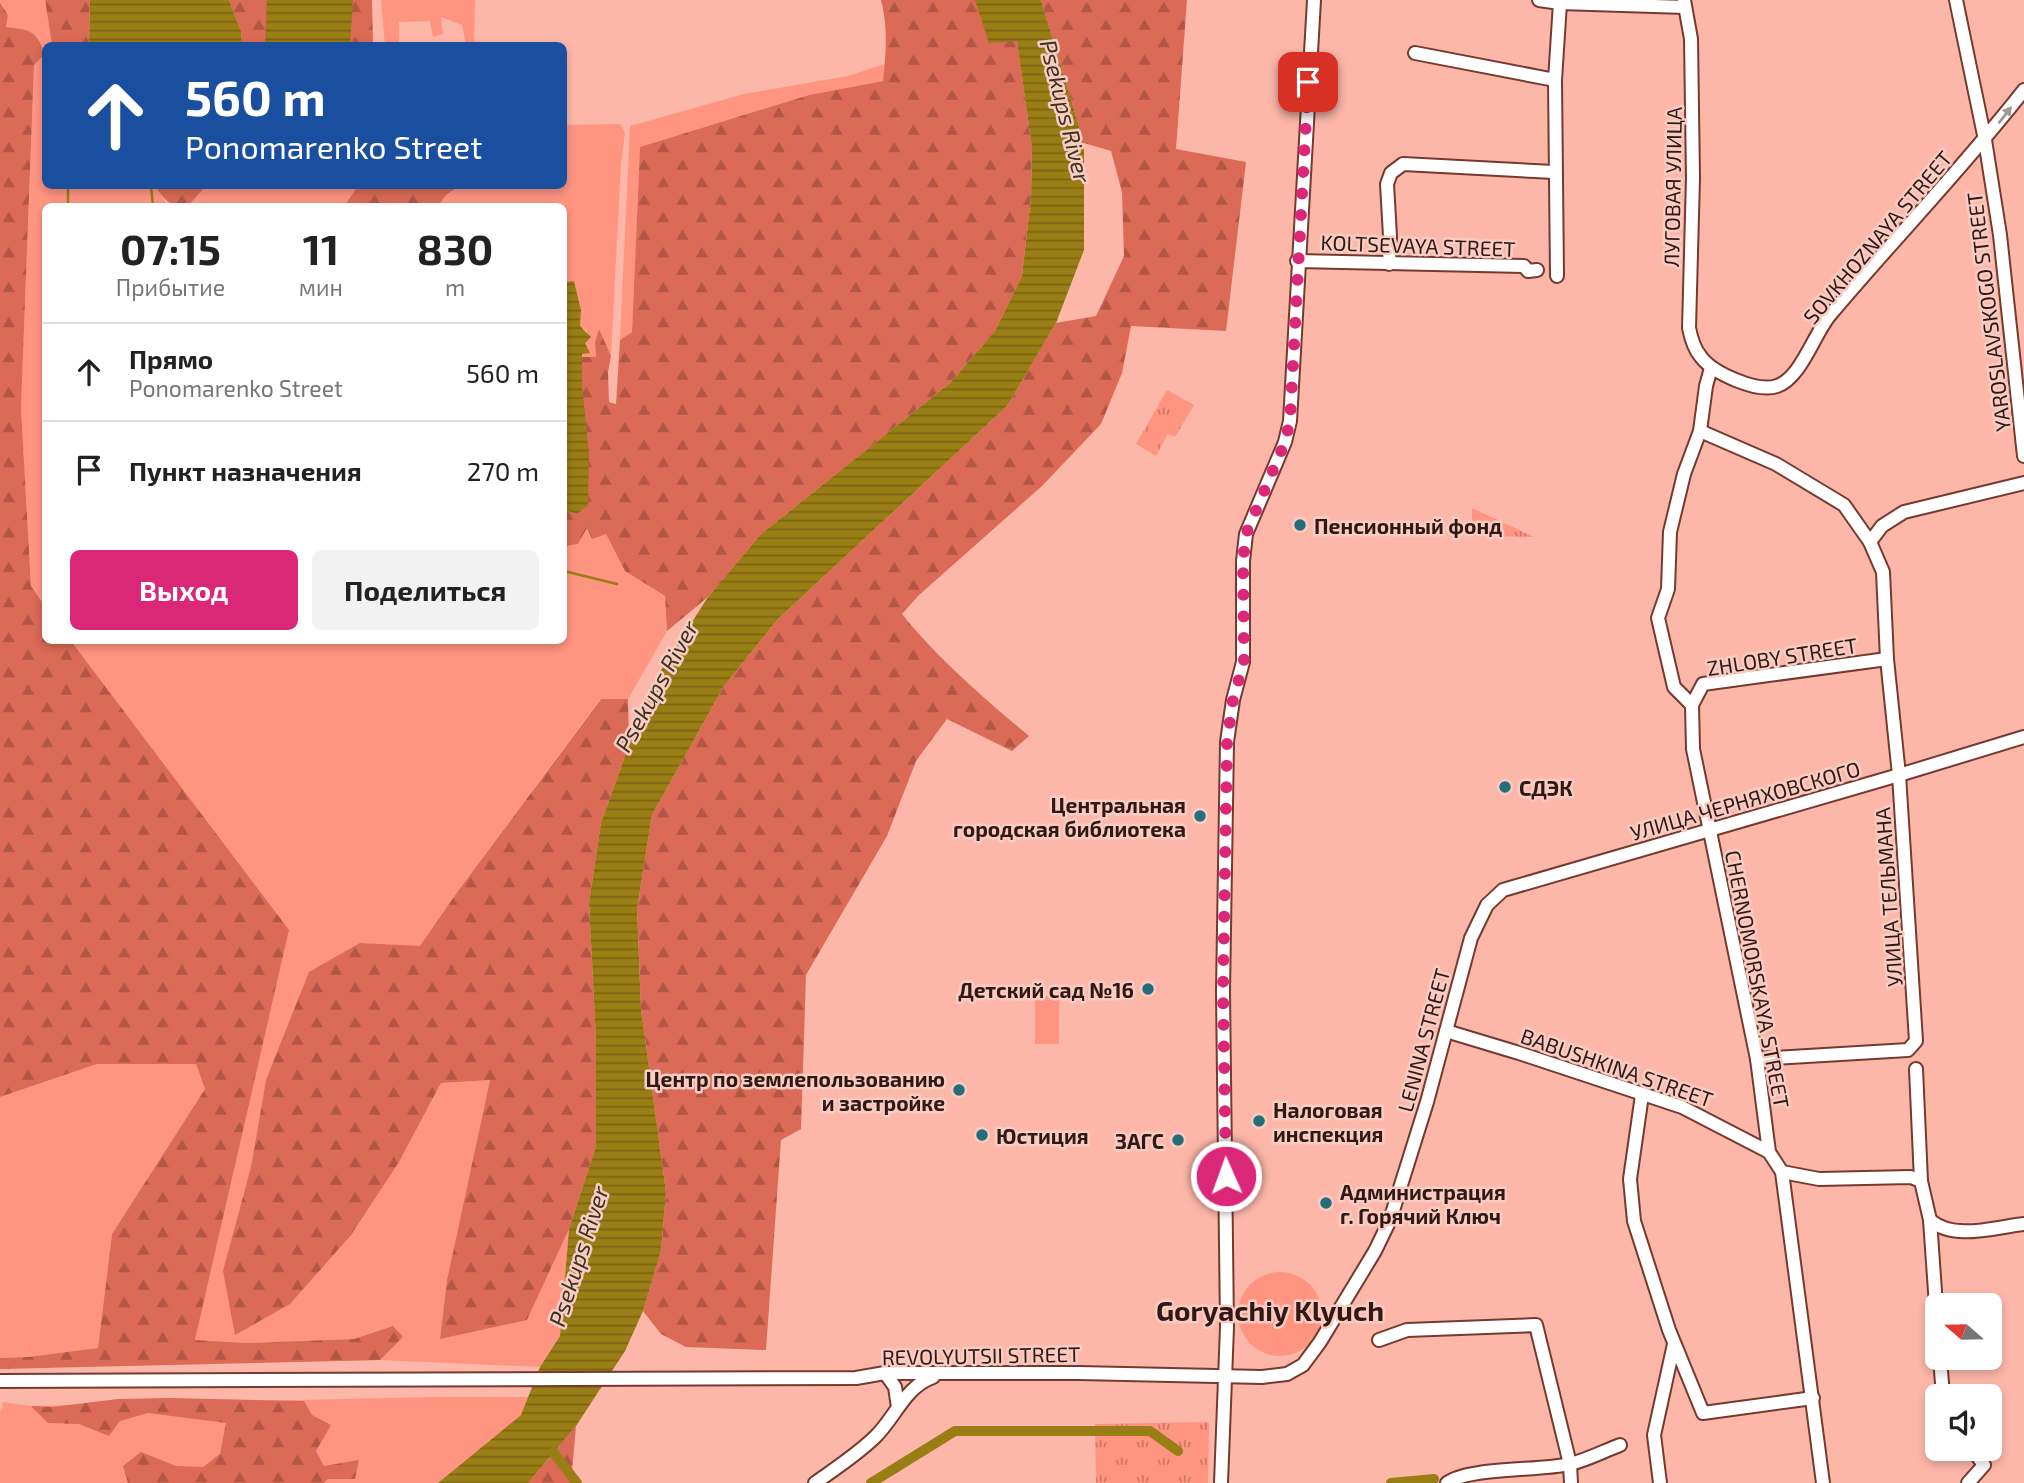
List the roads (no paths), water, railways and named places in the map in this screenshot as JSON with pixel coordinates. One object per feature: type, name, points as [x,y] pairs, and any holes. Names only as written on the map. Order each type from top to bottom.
[{"type":"street","points":[[1222,1483],[1226,1376],[1227,1226],[1223,992],[1227,742],[1233,700],[1244,662],[1243,561],[1246,534],[1285,442],[1290,421],[1297,261],[1314,0]]},
{"type":"street","points":[[1539,0],[1560,3],[1684,4]]},
{"type":"street","name":"YAROSLAVSKOGO STREET","points":[[1956,0],[1985,140],[2000,235],[2024,456]]},
{"type":"street","points":[[1557,276],[1555,80],[1560,3]]},
{"type":"street","name":"ЛУГОВАЯ УЛИЦА","points":[[1684,4],[1691,39],[1693,178],[1689,328],[1700,356],[1711,368]]},
{"type":"street","points":[[1415,53],[1555,80]]},
{"type":"street","name":"SOVKHOZNAYA STREET","points":[[1711,368],[1751,386],[1763,388],[1777,386],[1793,376],[1828,318],[1985,140],[2024,90]]},
{"type":"street","points":[[1389,264],[1387,184],[1391,173],[1403,164],[1554,172]]},
{"type":"street","name":"KOLTSEVAYA STREET","points":[[1297,261],[1524,266],[1528,271],[1537,271]]},
{"type":"street","points":[[1692,705],[1674,687],[1658,618],[1668,589],[1670,532],[1684,474],[1700,431],[1711,368]]},
{"type":"street","name":"УЛИЦА ТЕЛЬМАНА","points":[[1700,431],[1776,464],[1844,505],[1870,542],[1882,572],[1887,659],[1899,775],[1916,1041],[1908,1050],[1756,1059]]},
{"type":"street","points":[[1870,542],[1882,526],[1904,512],[2024,484]]},
{"type":"street","name":"ZHLOBY STREET","points":[[1692,705],[1703,684],[1887,659]]},
{"type":"street","name":"CHERNOMORSKAYA STREET","points":[[1692,705],[1693,749],[1756,1059],[1769,1152],[1782,1172],[1823,1483]]},
{"type":"street","name":"УЛИЦА ЧЕРНЯХОВСКОГО","points":[[1484,910],[1503,890],[2024,737]]},
{"type":"street","name":"LENINA STREET","points":[[1303,1365],[1375,1251],[1390,1220],[1471,938],[1484,910]]},
{"type":"street","name":"BABUSHKINA STREET","points":[[1446,1031],[1682,1107],[1769,1152]]},
{"type":"street","points":[[1916,1069],[1921,1181],[1930,1220],[1935,1293]]},
{"type":"street","points":[[1642,1095],[1630,1179],[1630,1201],[1636,1230],[1674,1344],[1703,1413],[1813,1398]]},
{"type":"street","points":[[1782,1172],[1819,1180],[1911,1177],[1921,1181]]},
{"type":"street","points":[[1930,1220],[1942,1228],[1955,1231],[2024,1224]]},
{"type":"street","points":[[1379,1340],[1407,1330],[1536,1325],[1570,1464],[1571,1483]]},
{"type":"street","points":[[1660,1483],[1654,1435],[1674,1344]]},
{"type":"street","name":"REVOLYUTSII STREET","points":[[0,1381],[856,1378],[885,1373],[1226,1376],[1287,1374],[1303,1365]]},
{"type":"street","points":[[885,1373],[895,1387],[898,1407]]},
{"type":"street","points":[[815,1483],[868,1444],[923,1381],[942,1375]]},
{"type":"street","points":[[1447,1483],[1453,1479],[1492,1472],[1570,1464],[1620,1445]]},
{"type":"street","points":[[1968,1483],[1984,1465],[1981,1461]]},
{"type":"water","points":[[90,0],[229,0],[241,31],[242,42],[89,42]]},
{"type":"water","points":[[267,0],[353,0],[350,42],[265,42]]},
{"type":"water","name":"Psekups River","points":[[975,0],[1041,0],[1084,143],[1084,250],[1056,323],[1007,406],[778,619],[724,686],[652,815],[637,909],[641,1009],[666,1192],[661,1251],[643,1311],[625,1351],[576,1426],[528,1483],[438,1483],[521,1415],[540,1367],[560,1336],[569,1229],[596,1146],[596,1040],[589,903],[601,823],[658,675],[708,597],[761,534],[950,383],[995,331],[1022,276],[1031,198],[1032,148],[1017,41],[989,43]]},
{"type":"water","points":[[574,281],[581,310],[580,326],[591,337],[585,343],[590,353],[582,354],[582,386],[589,453],[588,505],[577,514],[567,511],[567,282]]},
{"type":"waterway","points":[[68,189],[68,203]]},
{"type":"waterway","points":[[151,189],[153,203]]},
{"type":"waterway","points":[[567,572],[617,584]]},
{"type":"waterway","points":[[871,1483],[955,1431],[1150,1431],[1178,1451]]},
{"type":"waterway","points":[[553,1452],[577,1483]]},
{"type":"waterway","points":[[1391,1483],[1434,1479]]},
{"type":"place","name":"Пенсионный фонд","points":[[1300,525]]},
{"type":"place","name":"СДЭК","points":[[1505,787]]},
{"type":"place","name":"Центральная городская библиотека","points":[[1200,816]]},
{"type":"place","name":"Детский сад №16","points":[[1148,989]]},
{"type":"place","name":"Центр по землепользованию и застройке","points":[[959,1090]]},
{"type":"place","name":"Налоговая инспекция","points":[[1259,1121]]},
{"type":"place","name":"Юстиция","points":[[982,1135]]},
{"type":"place","name":"ЗАГС","points":[[1178,1140]]},
{"type":"place","name":"Администрация г. Горячий Ключ","points":[[1326,1203]]},
{"type":"district","name":"Goryachiy Klyuch","points":[[1270,1310]]}]
